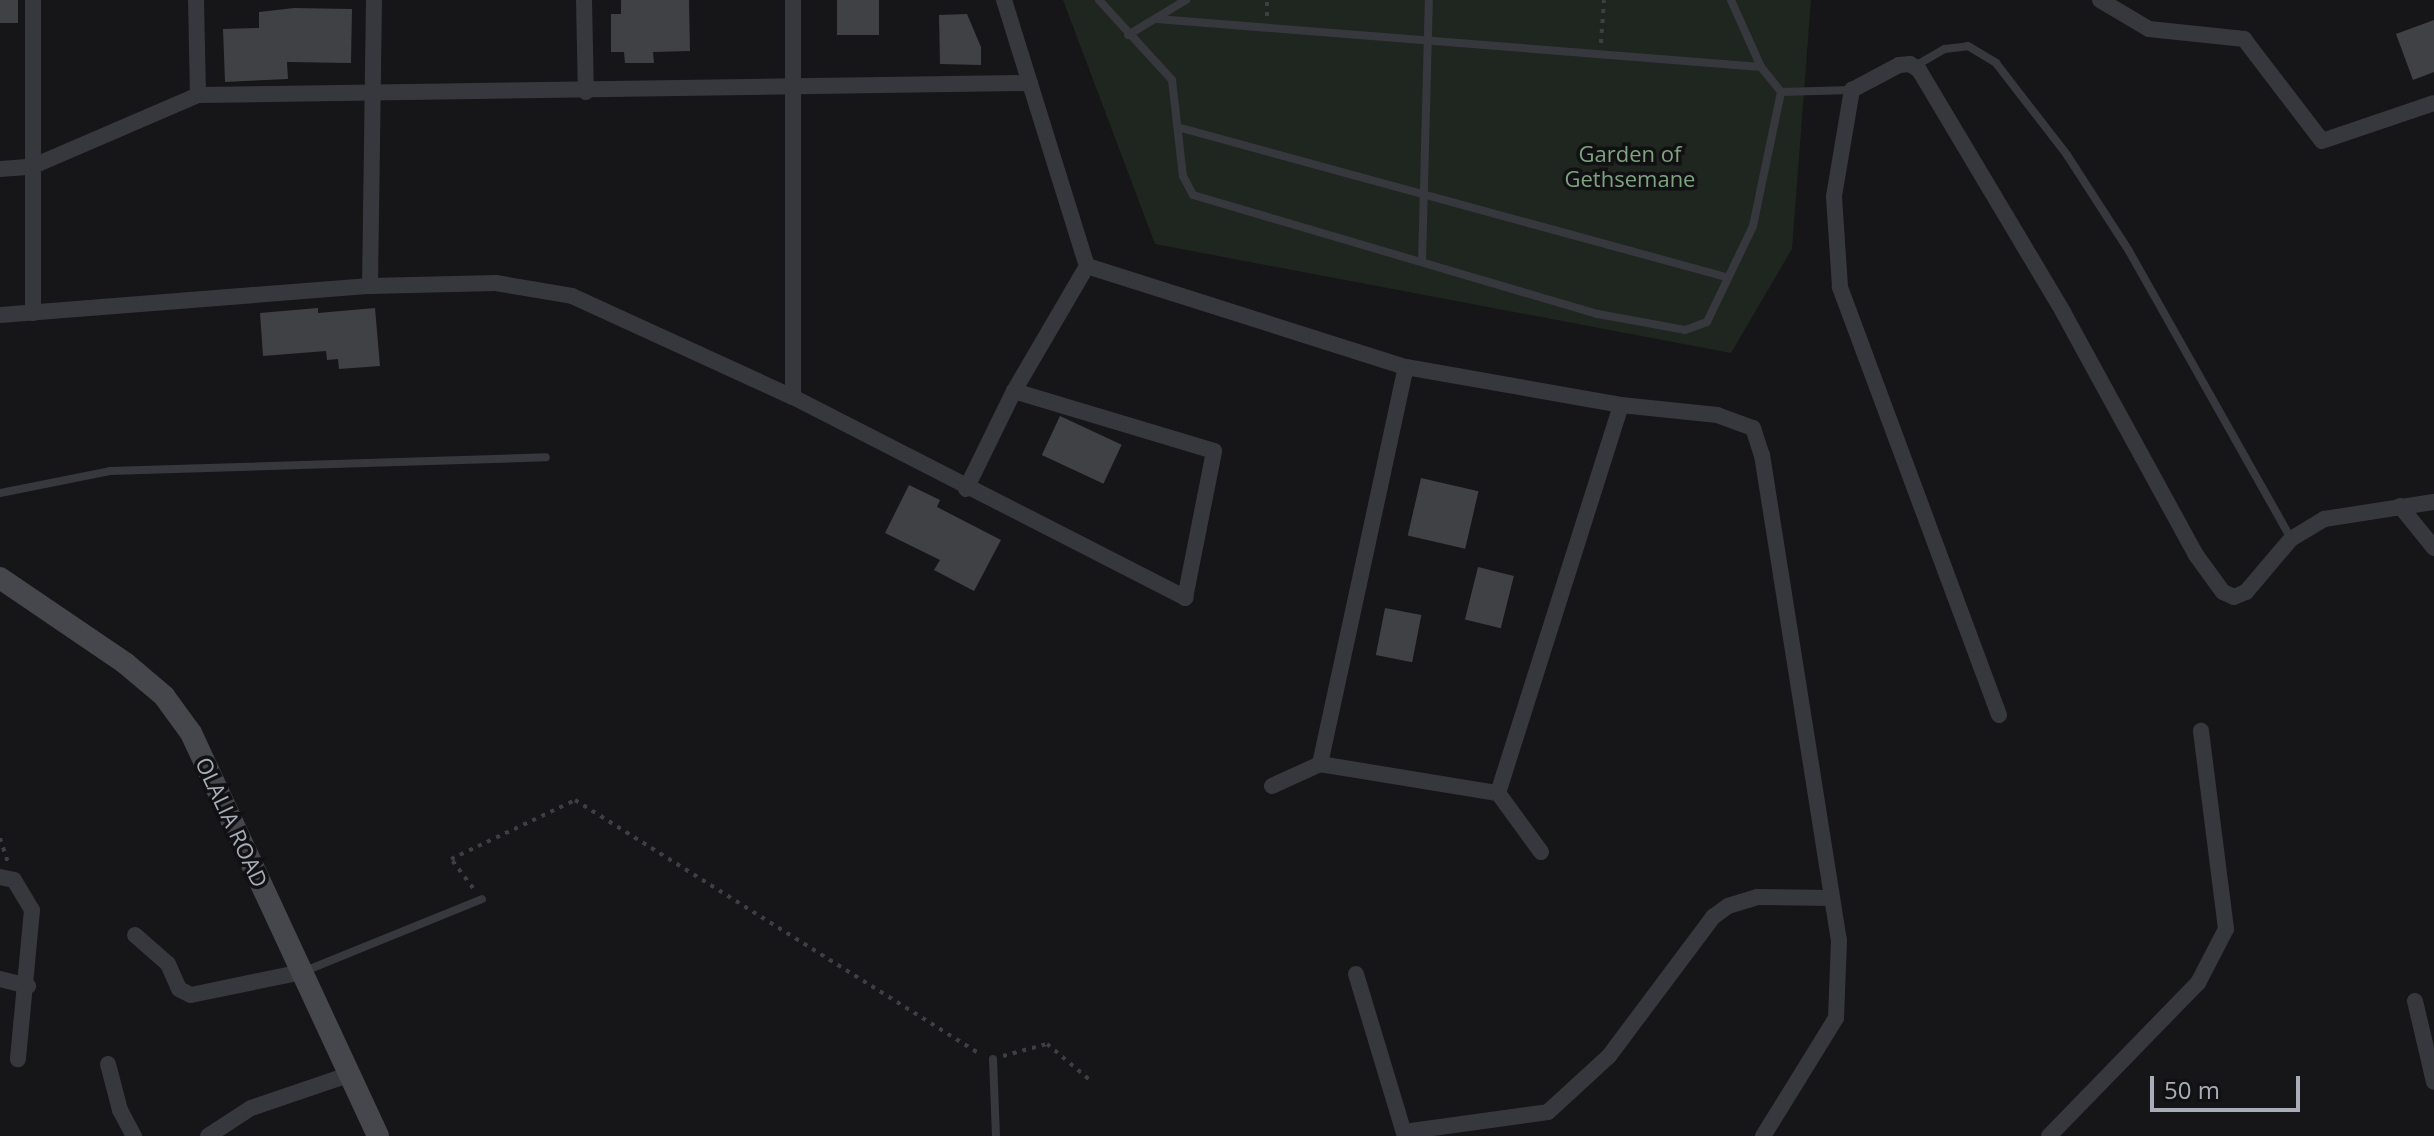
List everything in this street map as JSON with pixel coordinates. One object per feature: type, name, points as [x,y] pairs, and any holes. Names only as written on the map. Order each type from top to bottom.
[{"type":"main road","name":"OLALIA ROAD","points":[[0,578],[164,696],[191,733],[378,1136]]},
{"type":"street","points":[[33,0],[33,313]]},
{"type":"street","points":[[196,0],[198,95]]},
{"type":"street","points":[[370,286],[374,0]]},
{"type":"street","points":[[584,0],[586,92]]},
{"type":"street","points":[[793,0],[793,397]]},
{"type":"street","points":[[966,489],[1014,391],[1087,266],[1004,0]]},
{"type":"street","points":[[2100,0],[2149,29],[2244,39],[2322,141],[2434,103]]},
{"type":"street","points":[[1999,715],[1840,287],[1834,196],[1852,90],[1899,65],[1915,66],[2063,312],[2196,555],[2223,592],[2234,597],[2246,592],[2291,539],[2324,519],[2434,502]]},
{"type":"street","points":[[0,169],[31,167],[198,95],[586,92],[1030,83]]},
{"type":"street","points":[[1087,266],[1406,367],[1621,405],[1717,415],[1753,428],[1762,455],[1839,940],[1836,1018],[1763,1136]]},
{"type":"street","points":[[0,315],[370,286],[496,283],[572,296],[793,397],[966,489],[1185,598],[1214,451],[1014,391]]},
{"type":"street","points":[[1320,764],[1406,367]]},
{"type":"street","points":[[1498,793],[1621,405]]},
{"type":"street","points":[[2400,506],[2434,548]]},
{"type":"street","points":[[2049,1136],[2198,983],[2226,929],[2201,731]]},
{"type":"street","points":[[1272,786],[1320,764],[1498,793],[1541,852]]},
{"type":"street","points":[[0,877],[14,880],[32,910],[28,986],[18,1059]]},
{"type":"street","points":[[1356,974],[1404,1134],[1548,1112],[1609,1056],[1713,917],[1757,897],[1832,898]]},
{"type":"street","points":[[135,935],[168,964],[179,989],[191,995],[302,972]]},
{"type":"street","points":[[0,979],[28,986]]},
{"type":"street","points":[[2415,1001],[2429,1050],[2434,1082]]},
{"type":"street","points":[[108,1064],[120,1110],[134,1136]]},
{"type":"street","points":[[208,1136],[251,1108],[351,1074]]},
{"type":"lane","points":[[1099,0],[1172,80],[1181,128],[1183,176],[1193,195],[1598,314],[1685,330],[1707,322],[1753,226],[1781,92]]},
{"type":"lane","points":[[1128,35],[1186,0]]},
{"type":"lane","points":[[1422,262],[1429,0]]},
{"type":"lane","points":[[1731,0],[1761,67],[1781,92]]},
{"type":"lane","points":[[1157,19],[1428,38],[1761,67]]},
{"type":"lane","points":[[1915,66],[1945,49],[1968,46],[1996,63],[2067,155],[2129,251],[2291,539]]},
{"type":"lane","points":[[1781,92],[1852,90]]},
{"type":"lane","points":[[1181,128],[1726,277]]},
{"type":"lane","points":[[0,493],[110,471],[546,457]]},
{"type":"lane","points":[[302,972],[482,899]]},
{"type":"lane","points":[[993,1059],[996,1136]]},
{"type":"path","points":[[1601,53],[1604,0]]},
{"type":"path","points":[[482,899],[451,859],[575,800],[793,933],[961,1047],[993,1059],[1047,1044],[1090,1080]]},
{"type":"green space","name":"Garden of Gethsemane","points":[[1063,0],[1811,0],[1792,249],[1731,353],[1155,244]]},
{"type":"building","points":[[0,0],[18,0],[18,23],[0,23]]},
{"type":"building","points":[[621,0],[689,0],[690,51],[653,52],[654,63],[625,63],[624,52],[611,52],[611,14],[621,14]]},
{"type":"building","points":[[837,0],[879,0],[879,35],[837,35]]},
{"type":"building","points":[[294,8],[352,9],[351,63],[287,62],[288,79],[225,82],[223,29],[259,28],[259,12]]},
{"type":"building","points":[[967,14],[981,47],[981,65],[940,64],[939,15]]},
{"type":"building","points":[[2434,20],[2434,72],[2413,80],[2396,34]]},
{"type":"building","points":[[318,308],[318,313],[375,308],[380,366],[339,369],[338,359],[327,360],[326,351],[263,356],[260,313]]},
{"type":"building","points":[[1060,416],[1122,445],[1103,484],[1042,455]]},
{"type":"building","points":[[1421,478],[1478,491],[1465,549],[1408,535]]},
{"type":"building","points":[[909,485],[940,500],[937,507],[1001,540],[974,591],[934,570],[940,560],[885,533]]},
{"type":"building","points":[[1478,567],[1514,576],[1501,628],[1465,619]]},
{"type":"building","points":[[1385,608],[1421,615],[1412,662],[1376,655]]}]
